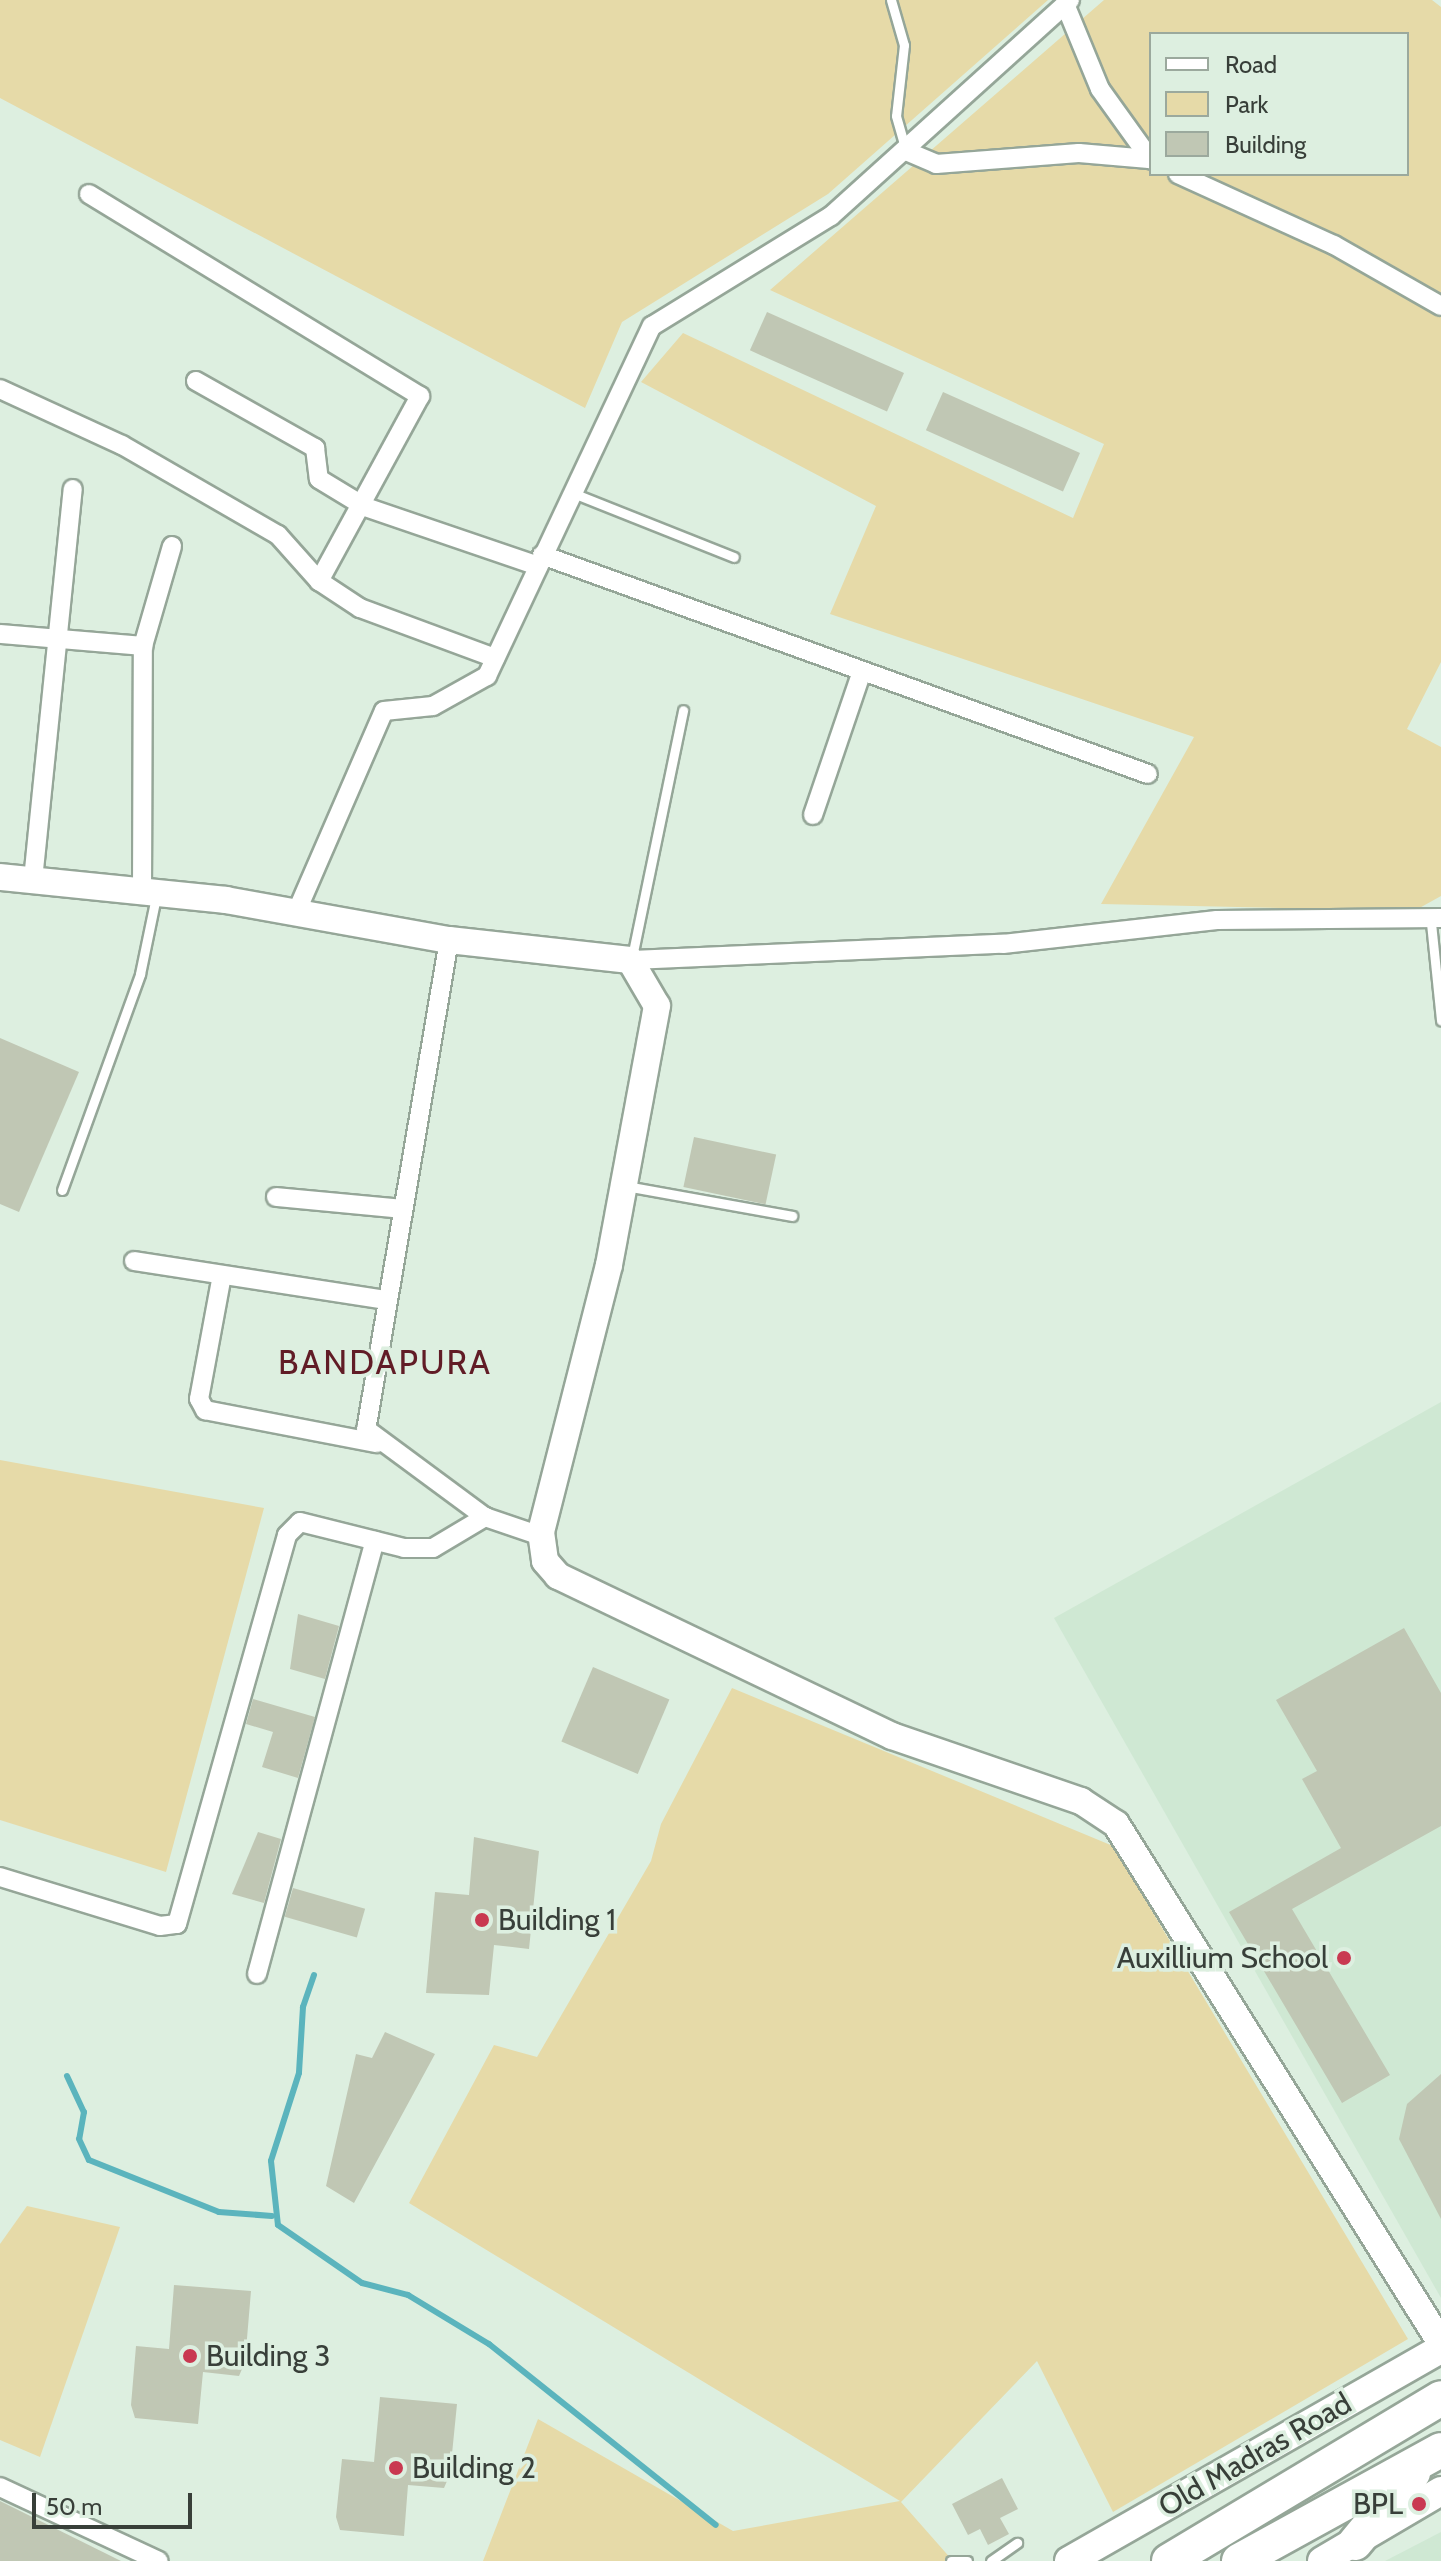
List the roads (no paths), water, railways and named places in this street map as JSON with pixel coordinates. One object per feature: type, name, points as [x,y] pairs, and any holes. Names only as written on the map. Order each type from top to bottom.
[{"type":"highway","name":"Old Madras Road","points":[[1169,2561],[1441,2398]]},
{"type":"highway","points":[[1355,2543],[1432,2455]]},
{"type":"highway","points":[[1242,2559],[1432,2455]]},
{"type":"main road","name":"Old Madras Road","points":[[1069,2561],[1441,2349]]},
{"type":"main road","points":[[1322,2561],[1441,2491]]},
{"type":"street","points":[[296,913],[384,711],[433,706],[487,676],[571,492],[652,326],[831,216],[1068,2],[1100,89],[1149,159]]},
{"type":"street","points":[[906,151],[936,164],[1079,153],[1149,160]]},
{"type":"street","points":[[1182,176],[1334,245],[1441,306]]},
{"type":"street","points":[[89,194],[414,387],[417,409],[365,507],[319,581]]},
{"type":"street","points":[[196,381],[315,448],[319,479],[365,507],[540,560],[1148,774]]},
{"type":"street","points":[[0,389],[122,445],[278,535],[319,581],[360,608],[495,658]]},
{"type":"street","points":[[33,880],[73,489]]},
{"type":"street","points":[[149,892],[143,646],[172,546]]},
{"type":"street","points":[[0,634],[143,646]]},
{"type":"street","points":[[813,815],[862,671]]},
{"type":"street","points":[[0,877],[149,892],[296,913],[449,940],[630,960],[1003,944],[1217,920],[1436,920]]},
{"type":"street","points":[[449,940],[366,1429],[377,1443],[485,1517],[541,1536]]},
{"type":"street","points":[[630,960],[657,1006],[624,1186],[541,1536],[545,1561],[558,1576],[892,1736],[1081,1801],[1116,1824],[1441,2343]]},
{"type":"street","points":[[276,1197],[402,1209]]},
{"type":"street","points":[[134,1261],[386,1300]]},
{"type":"street","points":[[222,1275],[199,1399],[205,1410],[377,1443]]},
{"type":"street","points":[[0,1877],[160,1926],[177,1924],[287,1535],[300,1522],[317,1521],[375,1541],[433,1548],[485,1517]]},
{"type":"street","points":[[257,1974],[375,1541]]},
{"type":"street","points":[[0,2487],[159,2561]]},
{"type":"lane","points":[[891,0],[904,45],[896,116],[906,151]]},
{"type":"lane","points":[[571,492],[734,557]]},
{"type":"lane","points":[[630,960],[644,927],[683,710]]},
{"type":"lane","points":[[62,1190],[140,974],[149,892]]},
{"type":"lane","points":[[1436,920],[1441,1020]]},
{"type":"lane","points":[[624,1186],[792,1216]]},
{"type":"lane","points":[[991,2561],[1017,2543]]},
{"type":"lane","points":[[951,2561],[967,2561]]},
{"type":"waterway","points":[[314,1975],[303,2007],[299,2073],[271,2161],[278,2225],[362,2283],[408,2295],[489,2344],[716,2525]]},
{"type":"waterway","points":[[67,2076],[84,2112],[79,2139],[89,2160],[219,2212],[272,2216]]},
{"type":"place","name":"Building 1","points":[[482,1920]]},
{"type":"place","name":"Auxillium School","points":[[1344,1958]]},
{"type":"place","name":"Building 3","points":[[190,2356]]},
{"type":"place","name":"Building 2","points":[[396,2468]]},
{"type":"place","name":"BPL","points":[[1419,2504]]},
{"type":"district","name":"BANDAPURA","points":[[385,1363]]}]
